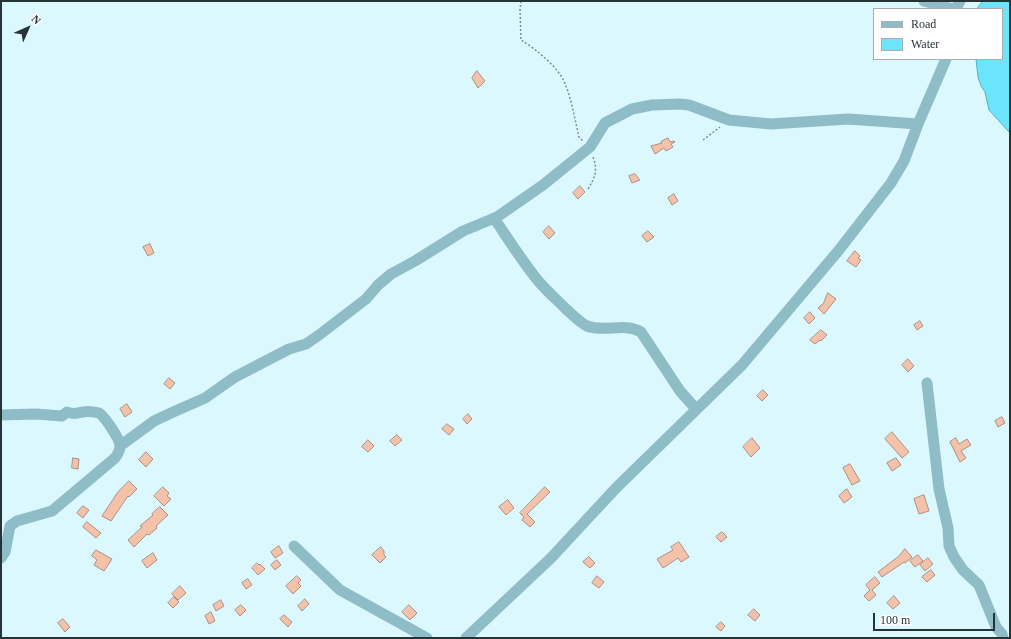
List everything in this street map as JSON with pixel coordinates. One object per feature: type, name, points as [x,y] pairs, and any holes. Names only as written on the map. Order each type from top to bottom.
[{"type":"street","points":[[924,1],[951,8]]},
{"type":"street","points":[[466,638],[551,558],[616,488],[742,365],[838,250],[891,183],[904,161],[946,60]]},
{"type":"street","points":[[120,446],[154,421],[205,398],[235,378],[290,349],[312,340],[366,299],[378,285],[391,274],[463,231],[494,218],[543,186],[590,147],[603,126],[609,120],[632,109],[668,103],[689,105],[729,120],[770,124],[848,119],[918,124]]},
{"type":"street","points":[[494,218],[524,264],[539,282],[581,322],[592,327],[605,329],[628,327],[636,329],[640,332],[680,391],[696,410]]},
{"type":"street","points":[[927,383],[939,489],[948,528],[949,546],[954,557],[963,570],[979,585],[996,627],[1002,634],[1003,638]]},
{"type":"street","points":[[1,415],[36,414],[62,416],[67,412],[74,415],[84,412],[99,412],[119,440],[120,446],[118,454],[115,458],[52,511],[17,521],[10,526],[5,552],[1,558]]},
{"type":"street","points":[[294,546],[340,590],[427,638]]},
{"type":"path","points":[[521,1],[521,40],[534,48],[553,66],[566,85],[580,137],[590,147],[596,166],[595,178],[588,189]]},
{"type":"path","points":[[703,140],[729,120]]},
{"type":"water","points":[[983,1],[1010,1],[1010,133],[989,110],[985,92],[978,77],[976,60],[1003,60],[1003,8],[978,8]]},
{"type":"building","points":[[477,71],[485,81],[478,88],[472,78]]},
{"type":"building","points":[[668,138],[670,142],[675,142],[671,144],[673,147],[666,151],[664,148],[655,154],[651,146],[662,143],[661,142]]},
{"type":"building","points":[[635,174],[640,180],[632,183],[629,176]]},
{"type":"building","points":[[580,186],[585,192],[578,199],[573,193]]},
{"type":"building","points":[[674,194],[678,201],[672,205],[668,198]]},
{"type":"building","points":[[549,226],[555,233],[549,239],[543,232]]},
{"type":"building","points":[[648,231],[654,237],[647,242],[642,236]]},
{"type":"building","points":[[150,244],[154,253],[148,256],[143,247]]},
{"type":"building","points":[[855,251],[860,256],[858,258],[861,260],[856,267],[847,261]]},
{"type":"building","points":[[828,293],[836,299],[824,314],[818,308],[823,304]]},
{"type":"building","points":[[810,312],[815,318],[809,324],[804,318]]},
{"type":"building","points":[[920,321],[923,326],[917,330],[914,325]]},
{"type":"building","points":[[821,330],[827,335],[815,344],[810,340]]},
{"type":"building","points":[[908,359],[914,366],[908,372],[902,365]]},
{"type":"building","points":[[169,378],[175,383],[170,389],[164,384]]},
{"type":"building","points":[[763,390],[768,395],[762,401],[757,396]]},
{"type":"building","points":[[127,404],[132,412],[125,417],[120,409]]},
{"type":"building","points":[[468,414],[472,419],[467,424],[463,419]]},
{"type":"building","points":[[1002,417],[1005,423],[998,427],[995,421]]},
{"type":"building","points":[[447,424],[454,429],[449,435],[442,429]]},
{"type":"building","points":[[892,432],[909,452],[902,458],[885,439]]},
{"type":"building","points":[[397,435],[402,440],[395,446],[390,441]]},
{"type":"building","points":[[752,438],[760,448],[751,457],[743,447]]},
{"type":"building","points":[[956,438],[959,444],[967,439],[971,445],[961,451],[966,458],[960,462],[950,442]]},
{"type":"building","points":[[368,440],[374,446],[368,452],[362,447]]},
{"type":"building","points":[[146,452],[153,459],[146,467],[139,460]]},
{"type":"building","points":[[73,458],[79,459],[78,469],[72,468]]},
{"type":"building","points":[[896,458],[901,465],[892,471],[887,463]]},
{"type":"building","points":[[850,464],[860,481],[852,485],[843,468]]},
{"type":"building","points":[[129,481],[137,489],[129,497],[128,496],[111,521],[102,516],[118,492]]},
{"type":"building","points":[[163,487],[169,493],[167,496],[171,499],[164,506],[154,496]]},
{"type":"building","points":[[545,487],[550,492],[527,514],[535,522],[530,527],[522,520],[524,517],[520,513]]},
{"type":"building","points":[[847,489],[852,497],[844,503],[839,496]]},
{"type":"building","points":[[924,495],[929,511],[919,514],[914,499]]},
{"type":"building","points":[[508,500],[514,508],[506,515],[499,507]]},
{"type":"building","points":[[83,506],[89,510],[83,518],[77,513]]},
{"type":"building","points":[[160,507],[168,515],[156,526],[157,528],[149,535],[147,534],[134,547],[128,540]]},
{"type":"building","points":[[87,522],[101,533],[96,538],[83,527]]},
{"type":"building","points":[[722,532],[727,537],[721,542],[716,537]]},
{"type":"building","points":[[679,542],[689,557],[681,562],[678,558],[663,568],[657,559],[673,550],[671,547]]},
{"type":"building","points":[[279,546],[283,553],[275,558],[271,552]]},
{"type":"building","points":[[381,547],[386,557],[380,563],[372,555]]},
{"type":"building","points":[[905,549],[912,557],[882,577],[878,572],[899,556]]},
{"type":"building","points":[[96,550],[112,559],[104,571],[94,565],[97,560],[92,556]]},
{"type":"building","points":[[153,553],[157,560],[147,568],[142,561]]},
{"type":"building","points":[[918,555],[923,561],[915,567],[910,561]]},
{"type":"building","points":[[589,557],[595,563],[590,568],[583,562]]},
{"type":"building","points":[[928,558],[933,564],[925,571],[920,565]]},
{"type":"building","points":[[277,560],[281,565],[275,570],[271,565]]},
{"type":"building","points":[[257,563],[265,569],[258,575],[252,568]]},
{"type":"building","points":[[931,570],[935,575],[927,582],[922,577]]},
{"type":"building","points":[[297,576],[301,580],[298,583],[301,586],[293,594],[286,586]]},
{"type":"building","points":[[597,576],[604,582],[599,588],[592,583]]},
{"type":"building","points":[[875,577],[880,583],[872,590],[876,595],[869,601],[864,596],[870,590],[866,585]]},
{"type":"building","points":[[248,579],[252,585],[246,589],[242,583]]},
{"type":"building","points":[[180,586],[186,593],[178,600],[172,594]]},
{"type":"building","points":[[894,596],[900,603],[893,609],[887,603]]},
{"type":"building","points":[[174,597],[179,602],[173,608],[168,603]]},
{"type":"building","points":[[305,599],[309,604],[302,611],[298,606]]},
{"type":"building","points":[[221,600],[224,606],[216,611],[213,605]]},
{"type":"building","points":[[241,605],[246,610],[240,616],[235,610]]},
{"type":"building","points":[[409,605],[417,613],[410,620],[402,612]]},
{"type":"building","points":[[754,609],[760,615],[755,621],[748,615]]},
{"type":"building","points":[[211,612],[215,621],[209,624],[205,616]]},
{"type":"building","points":[[284,615],[292,622],[288,627],[280,619]]},
{"type":"building","points":[[63,619],[70,627],[65,632],[58,623]]},
{"type":"building","points":[[721,622],[725,626],[721,631],[716,627]]}]
